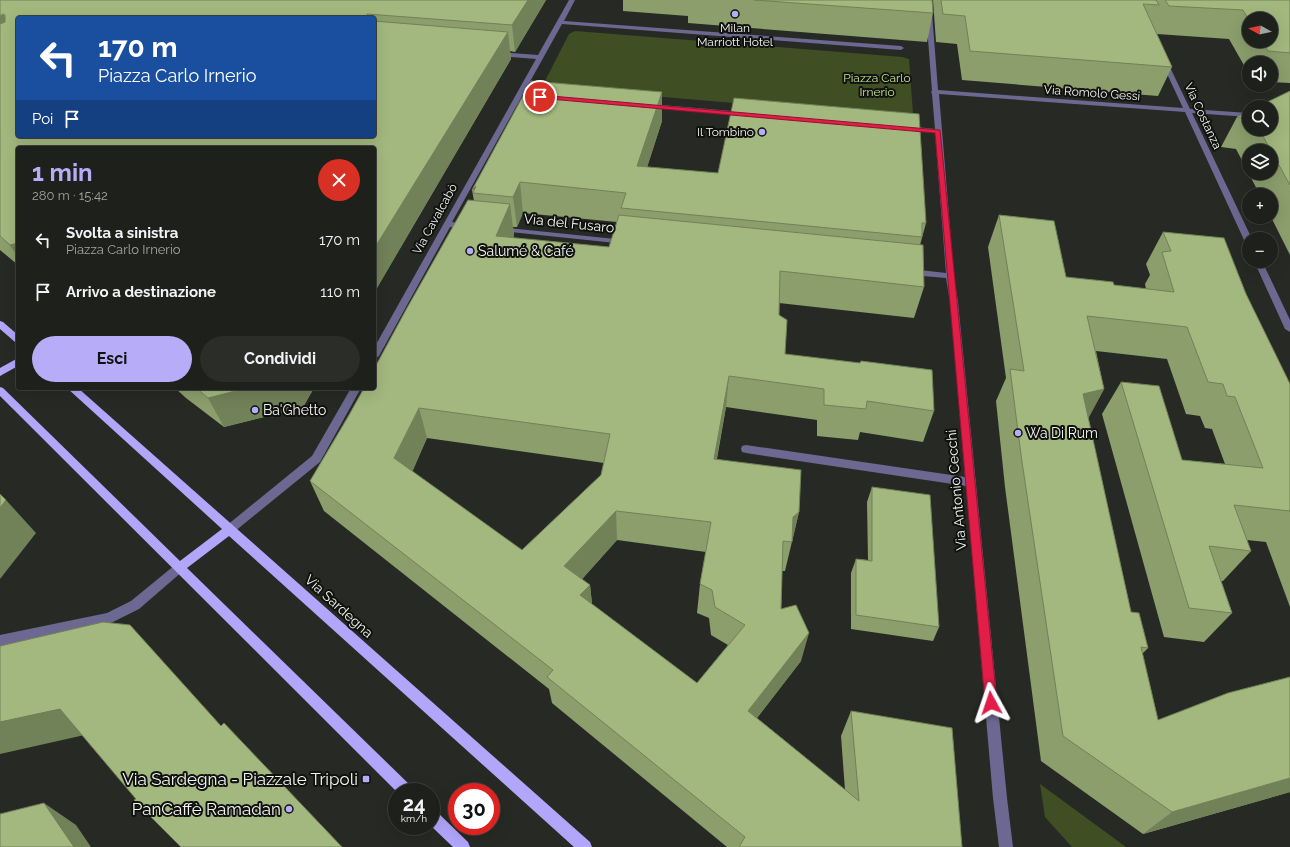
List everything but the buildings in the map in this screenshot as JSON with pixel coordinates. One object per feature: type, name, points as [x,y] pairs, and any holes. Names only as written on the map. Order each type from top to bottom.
[{"type":"main road","points":[[0,324],[16,338]]},
{"type":"main road","points":[[0,374],[16,362]]},
{"type":"main road","points":[[0,390],[397,783]]},
{"type":"main road","name":"Via Sardegna","points":[[74,390],[585,847]]},
{"type":"main road","points":[[179,568],[230,530]]},
{"type":"main road","points":[[440,825],[463,847]]},
{"type":"street","points":[[493,54],[540,58],[572,0]]},
{"type":"street","points":[[897,127],[938,131],[928,0]]},
{"type":"street","points":[[560,22],[901,48]]},
{"type":"street","name":"Via Costanza","points":[[1162,57],[1186,111],[1244,232]]},
{"type":"street","name":"Via Cavalcabò","points":[[376,352],[540,58]]},
{"type":"street","name":"Via Romolo Gessi","points":[[934,92],[1242,115]]},
{"type":"street","points":[[642,106],[751,115]]},
{"type":"street","name":"Via Antonio Cecchi","points":[[938,131],[950,276],[954,302],[1000,798],[1006,847]]},
{"type":"street","points":[[448,224],[479,227]]},
{"type":"street","name":"Via del Fusaro","points":[[495,229],[636,243]]},
{"type":"street","points":[[1261,268],[1290,329]]},
{"type":"street","points":[[902,271],[950,276]]},
{"type":"street","points":[[230,530],[316,459],[355,390]]},
{"type":"street","points":[[746,449],[970,482]]},
{"type":"street","points":[[0,641],[109,618],[135,605],[179,568]]},
{"type":"green space","name":"Piazza Carlo Irnerio","points":[[575,31],[902,57],[909,59],[913,114],[912,118],[545,87],[544,83],[569,34]]},
{"type":"green space","points":[[1040,784],[1126,847],[1072,847],[1045,817]]},
{"type":"place","name":"Milan Marriott Hotel","points":[[735,14]]},
{"type":"place","name":"Il Tombino","points":[[762,132]]},
{"type":"place","name":"Salumé & Café","points":[[470,251]]},
{"type":"place","name":"Ba'Ghetto","points":[[255,410]]},
{"type":"place","name":"Wa Di Rum","points":[[1018,433]]},
{"type":"place","name":"Via Sardegna - Piazzale Tripoli","points":[[366,779]]},
{"type":"place","name":"PanCaffè Ramadan","points":[[289,809]]},
{"type":"route","points":[[540,97],[938,131],[950,276],[954,302],[991,703]]}]
